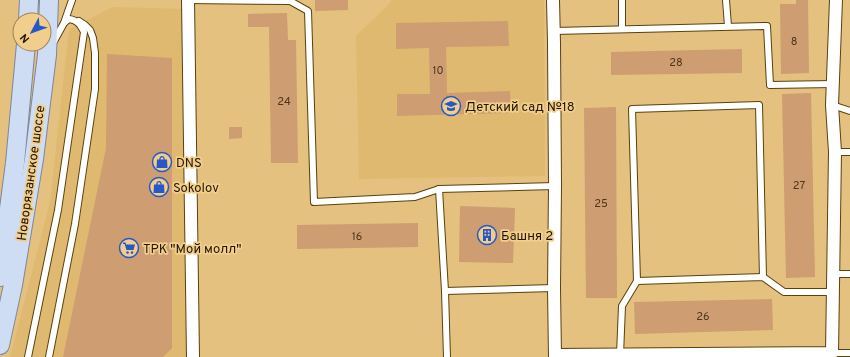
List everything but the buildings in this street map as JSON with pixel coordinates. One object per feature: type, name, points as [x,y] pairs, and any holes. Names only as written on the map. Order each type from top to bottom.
[{"type":"main road","points":[[28,12],[29,0]]},
{"type":"main road","name":"Новорязанское шоссе","points":[[0,345],[13,286],[34,159],[47,55],[49,0]]},
{"type":"main road","name":"Новорязанское шоссе","points":[[0,278],[16,163],[25,52]]},
{"type":"street","points":[[188,0],[194,357]]},
{"type":"street","points":[[553,0],[555,356],[620,354],[832,353],[835,152],[832,105],[836,0]]},
{"type":"lane","points":[[47,55],[64,23],[72,0]]},
{"type":"lane","points":[[188,0],[290,1],[308,10],[314,202],[415,197],[439,189],[555,186]]},
{"type":"lane","points":[[622,0],[622,29]]},
{"type":"lane","points":[[726,0],[728,26]]},
{"type":"lane","points":[[49,357],[75,224],[95,89],[96,53],[90,30],[80,21],[69,19],[64,23]]},
{"type":"lane","points":[[28,357],[58,210],[84,32],[80,24],[74,20]]},
{"type":"lane","points":[[554,31],[766,26],[770,85],[833,84]]},
{"type":"lane","points":[[620,354],[622,306],[637,281],[632,108],[759,105],[763,277]]},
{"type":"lane","points":[[832,105],[850,111]]},
{"type":"lane","points":[[835,152],[850,152]]},
{"type":"lane","points":[[439,189],[447,357]]},
{"type":"lane","points":[[833,274],[850,274]]},
{"type":"lane","points":[[637,281],[763,277],[784,292],[832,292]]},
{"type":"lane","points":[[445,291],[554,288]]},
{"type":"lane","points":[[832,353],[850,353]]},
{"type":"shaded area","name":"Детский сад №18","points":[[391,0],[544,0],[545,176],[359,179],[356,36],[391,2]]},
{"type":"shaded area","points":[[113,7],[184,9],[190,357],[10,357],[50,202],[69,29]]},
{"type":"place","name":"Детский сад №18","points":[[451,106]]},
{"type":"place","name":"DNS","points":[[162,162]]},
{"type":"place","name":"Sokolov","points":[[159,187]]},
{"type":"place","name":"Башня 2","points":[[487,235]]},
{"type":"place","name":"ТРК \"Мой молл\"","points":[[129,248]]}]
